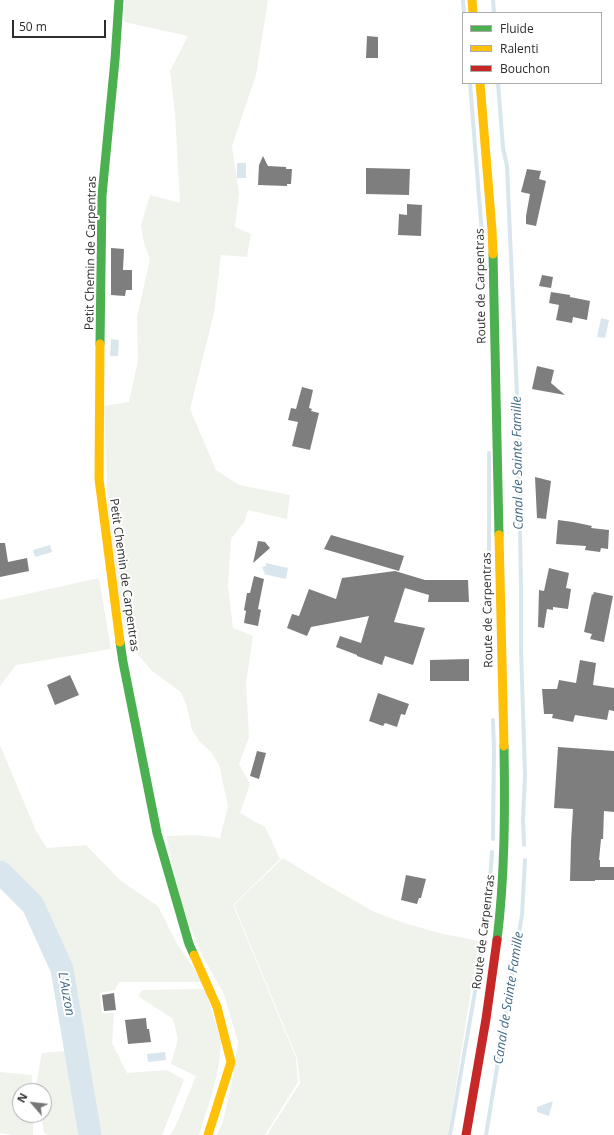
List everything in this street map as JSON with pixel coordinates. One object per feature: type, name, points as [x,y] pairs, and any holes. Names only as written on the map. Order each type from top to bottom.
[{"type":"street","name":"Petit Chemin de Carpentras","points":[[119,0],[102,194],[99,479],[124,662],[157,833],[189,944],[217,1007],[230,1062],[208,1135]]},
{"type":"street","points":[[472,0],[474,12]]},
{"type":"street","name":"Route de Carpentras","points":[[466,1135],[495,956],[501,895],[505,808],[492,230],[480,84]]},
{"type":"shaded area","points":[[125,0],[268,0],[256,75],[232,146],[239,193],[235,227],[251,234],[247,257],[221,255],[214,313],[190,409],[216,470],[239,485],[290,495],[287,519],[248,510],[245,521],[231,539],[228,586],[233,628],[253,636],[246,684],[249,737],[239,764],[250,784],[240,813],[265,827],[280,859],[233,905],[296,1058],[298,1082],[265,1135],[217,1135],[223,1121],[232,1081],[238,1042],[224,994],[203,957],[183,909],[166,836],[196,835],[220,838],[228,806],[219,765],[211,752],[199,741],[192,730],[187,707],[181,692],[152,671],[130,645],[118,601],[109,533],[104,406],[129,402],[138,361],[137,317],[150,259],[144,243],[141,225],[150,195],[180,203],[175,113],[170,71],[188,36],[124,22]]},
{"type":"shaded area","points":[[237,163],[246,163],[246,178],[237,178]]},
{"type":"shaded area","points":[[601,318],[609,320],[605,338],[597,337]]},
{"type":"shaded area","points":[[111,339],[119,340],[118,356],[110,356]]},
{"type":"shaded area","points":[[50,545],[52,552],[35,557],[33,550]]},
{"type":"shaded area","points":[[266,563],[288,568],[286,579],[264,574],[265,572],[262,567],[266,566]]},
{"type":"shaded area","points":[[99,578],[111,649],[16,665],[0,686],[0,600]]},
{"type":"shaded area","points":[[0,745],[36,831],[47,848],[86,845],[121,881],[158,906],[177,944],[203,982],[119,982],[115,990],[100,993],[102,1013],[114,1013],[112,1043],[127,1073],[167,1070],[184,1080],[162,1135],[48,1135],[44,1133],[42,1123],[52,1123],[52,1083],[36,1083],[42,1053],[82,1050],[69,967],[38,902],[0,863]]},
{"type":"shaded area","points":[[283,858],[374,912],[407,924],[443,934],[479,941],[448,1135],[267,1135],[300,1083],[297,1058],[234,905]]},
{"type":"shaded area","points":[[205,989],[221,1041],[219,1064],[213,1090],[199,1135],[170,1135],[176,1125],[196,1076],[171,1064],[178,1039],[173,1019],[138,996],[142,990]]},
{"type":"shaded area","points":[[165,1052],[166,1060],[148,1062],[147,1054]]},
{"type":"shaded area","points":[[0,1072],[32,1075],[32,1083],[12,1083],[12,1123],[33,1123],[33,1135],[12,1135],[0,1133]]},
{"type":"shaded area","points":[[553,1101],[549,1116],[537,1112],[537,1107]]},
{"type":"building","points":[[367,36],[378,37],[378,58],[366,58]]},
{"type":"building","points":[[263,156],[268,166],[286,167],[286,169],[292,169],[291,184],[287,184],[287,186],[258,185],[259,165]]},
{"type":"building","points":[[366,168],[410,169],[409,195],[366,194]]},
{"type":"building","points":[[527,169],[541,171],[539,179],[546,181],[536,226],[526,224],[530,194],[521,192]]},
{"type":"building","points":[[407,204],[422,205],[421,236],[398,235],[399,214],[407,215]]},
{"type":"building","points":[[111,248],[124,249],[123,270],[132,270],[132,290],[126,290],[125,296],[111,295]]},
{"type":"building","points":[[542,275],[553,277],[551,288],[539,286]]},
{"type":"building","points":[[551,292],[570,295],[570,297],[590,301],[587,320],[573,317],[572,323],[556,320],[559,305],[549,303]]},
{"type":"building","points":[[537,366],[554,370],[551,383],[565,395],[532,389]]},
{"type":"building","points":[[302,387],[313,390],[309,408],[312,409],[311,411],[319,413],[310,450],[292,446],[298,422],[288,420],[291,408],[296,409]]},
{"type":"building","points":[[535,477],[551,481],[546,519],[537,518]]},
{"type":"building","points":[[558,520],[592,526],[591,528],[609,530],[608,549],[601,548],[600,552],[585,550],[586,546],[556,544]]},
{"type":"building","points":[[331,535],[404,556],[399,571],[324,549]]},
{"type":"building","points":[[258,541],[265,542],[270,548],[253,563]]},
{"type":"building","points":[[0,543],[5,543],[8,562],[27,558],[29,571],[0,577]]},
{"type":"building","points":[[549,568],[569,573],[566,588],[571,589],[568,609],[553,607],[553,610],[547,609],[544,628],[538,627],[539,590],[544,591]]},
{"type":"building","points":[[395,571],[425,580],[468,580],[469,602],[428,602],[429,595],[405,588],[394,622],[425,628],[413,665],[385,656],[382,665],[336,647],[340,636],[361,643],[369,616],[311,627],[307,636],[287,628],[292,614],[299,616],[309,589],[336,599],[342,578]]},
{"type":"building","points":[[254,576],[264,579],[258,609],[261,610],[258,626],[244,623],[246,611],[244,610],[247,593],[250,593]]},
{"type":"building","points":[[594,592],[613,596],[604,642],[590,639],[592,634],[584,632],[592,594],[593,595]]},
{"type":"building","points":[[469,659],[469,681],[430,681],[430,660]]},
{"type":"building","points":[[580,660],[596,663],[593,685],[614,688],[614,711],[609,710],[607,720],[575,715],[573,722],[552,718],[553,714],[544,714],[542,689],[557,689],[559,680],[576,683]]},
{"type":"building","points":[[70,675],[79,695],[55,705],[47,685]]},
{"type":"building","points":[[378,693],[409,704],[405,715],[401,714],[397,727],[385,723],[383,726],[369,721]]},
{"type":"building","points":[[558,747],[614,751],[614,812],[604,811],[603,839],[601,839],[599,860],[600,867],[614,867],[614,880],[570,881],[573,809],[554,808]]},
{"type":"building","points":[[257,751],[266,753],[259,779],[250,776]]},
{"type":"building","points":[[406,875],[426,879],[421,898],[419,898],[417,904],[401,900]]},
{"type":"building","points":[[114,993],[116,1010],[104,1011],[102,995]]},
{"type":"building","points":[[146,1018],[147,1029],[149,1029],[151,1042],[128,1044],[125,1020]]},
{"type":"waterway","name":"Canal de Sainte Famille","points":[[493,0],[494,12]]},
{"type":"waterway","points":[[463,1],[464,12]]},
{"type":"waterway","points":[[470,84],[485,272]]},
{"type":"waterway","name":"Canal de Sainte Famille","points":[[498,84],[503,148],[507,166],[518,418],[521,649],[525,775],[523,820],[524,845]]},
{"type":"waterway","points":[[489,453],[489,577]]},
{"type":"waterway","points":[[493,720],[493,839]]},
{"type":"waterway","points":[[486,923],[492,852]]},
{"type":"waterway","name":"Canal de Sainte Famille","points":[[486,1135],[522,915],[525,860]]},
{"type":"waterway","name":"L'Auzon","points":[[0,872],[33,905],[62,969],[90,1135]]},
{"type":"waterway","points":[[450,1135],[484,940]]},
{"type":"traffic: fast","points":[[100,344],[102,195],[115,60],[119,0]]},
{"type":"traffic: fast","points":[[493,254],[499,535]]},
{"type":"traffic: fast","points":[[120,642],[157,833],[189,944],[194,955]]},
{"type":"traffic: fast","points":[[497,940],[502,892],[504,843],[504,746]]},
{"type":"traffic: slow","points":[[472,0],[473,12]]},
{"type":"traffic: slow","points":[[480,84],[493,254]]},
{"type":"traffic: slow","points":[[100,344],[99,479],[120,642]]},
{"type":"traffic: slow","points":[[499,535],[504,746]]},
{"type":"traffic: slow","points":[[194,955],[217,1007],[231,1062],[208,1135]]},
{"type":"traffic: jam","points":[[466,1135],[486,1019],[497,940]]}]
